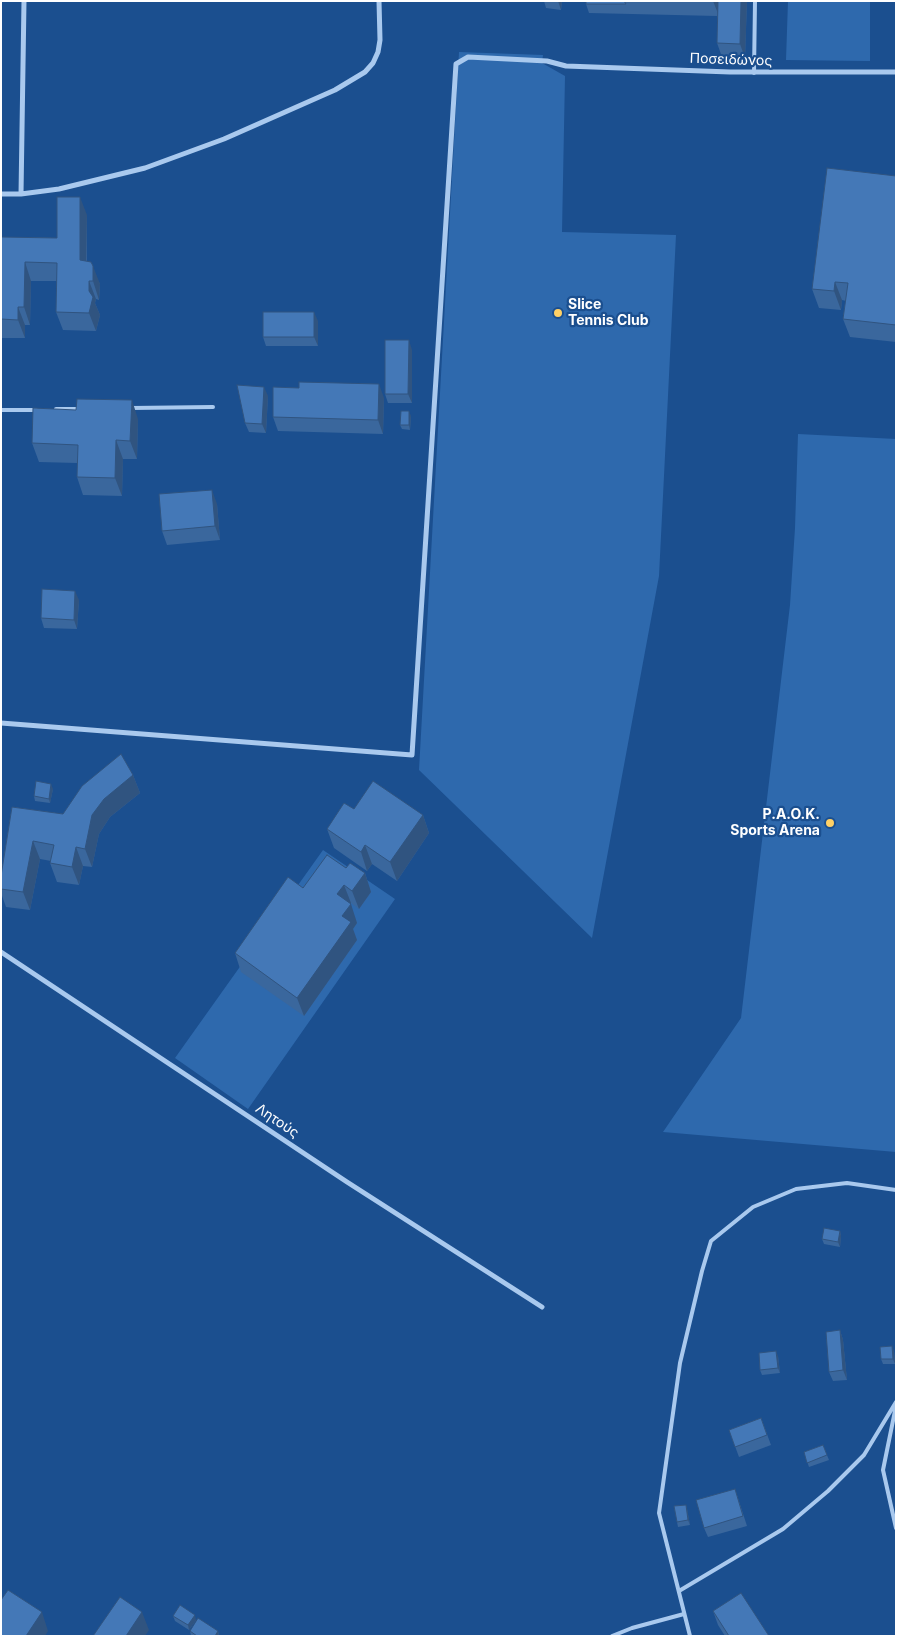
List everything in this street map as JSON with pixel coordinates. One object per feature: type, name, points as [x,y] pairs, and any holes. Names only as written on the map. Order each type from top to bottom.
[{"type":"street","points":[[21,194],[24,1]]},
{"type":"street","points":[[1,194],[21,194],[59,189],[145,168],[224,139],[335,90],[365,72],[373,63],[378,52],[380,40],[379,1]]},
{"type":"street","name":"Ποσειδώνος","points":[[1,723],[412,755],[454,70],[456,64],[468,57],[546,61],[566,66],[754,73],[896,72]]},
{"type":"street","name":"Λητούς","points":[[1,952],[339,1176],[542,1307]]},
{"type":"lane","points":[[754,73],[755,1]]},
{"type":"lane","points":[[126,408],[213,407]]},
{"type":"lane","points":[[49,410],[88,409]]},
{"type":"lane","points":[[1,410],[40,410]]},
{"type":"lane","points":[[690,1636],[659,1513],[680,1363],[711,1241],[754,1207],[796,1189],[847,1184],[896,1190]]},
{"type":"lane","points":[[679,1591],[783,1528],[828,1491],[864,1455],[896,1402]]},
{"type":"lane","points":[[896,1406],[883,1470],[896,1528]]},
{"type":"lane","points":[[612,1636],[632,1628],[684,1614]]},
{"type":"shaded area","points":[[788,1],[870,1],[870,61],[786,60]]},
{"type":"shaded area","name":"Slice Tennis Club","points":[[459,52],[543,55],[542,63],[565,76],[562,232],[676,235],[659,576],[592,938],[419,770]]},
{"type":"shaded area","name":"P.A.O.K. Sports Arena","points":[[798,434],[896,439],[896,1152],[663,1132],[741,1018],[790,605]]},
{"type":"shaded area","points":[[323,850],[395,899],[248,1109],[175,1058]]},
{"type":"building","points":[[586,1],[624,1],[626,4],[586,4]]},
{"type":"building","points":[[718,1],[741,1],[740,44],[717,43]]},
{"type":"building","points":[[827,168],[896,176],[896,325],[843,319],[848,283],[835,282],[834,291],[812,289]]},
{"type":"building","points":[[57,197],[80,197],[80,260],[91,262],[93,266],[93,281],[89,281],[89,291],[93,297],[89,313],[56,312],[57,263],[25,262],[24,307],[18,307],[18,320],[1,319],[1,237],[57,238]]},
{"type":"building","points":[[263,312],[314,312],[314,337],[263,337]]},
{"type":"building","points":[[385,340],[409,340],[408,394],[385,394]]},
{"type":"building","points":[[299,382],[379,384],[378,420],[273,417],[273,387],[299,388]]},
{"type":"building","points":[[237,385],[264,387],[262,424],[245,423]]},
{"type":"building","points":[[77,399],[132,400],[130,441],[116,440],[115,478],[77,477],[78,445],[32,443],[33,408],[76,410]]},
{"type":"building","points":[[401,411],[409,411],[409,425],[400,425]]},
{"type":"building","points":[[212,490],[215,526],[162,531],[159,494]]},
{"type":"building","points":[[42,589],[75,591],[74,620],[41,618]]},
{"type":"building","points":[[121,754],[133,775],[104,799],[92,815],[85,849],[76,847],[72,867],[50,863],[54,845],[33,841],[23,892],[1,889],[1,876],[12,807],[63,814],[82,786]]},
{"type":"building","points":[[36,781],[51,784],[49,799],[34,796]]},
{"type":"building","points":[[373,781],[423,815],[390,862],[365,845],[361,852],[327,829],[344,803],[354,809]]},
{"type":"building","points":[[327,855],[346,868],[350,863],[365,873],[352,891],[344,885],[337,894],[351,904],[342,916],[351,922],[297,998],[235,953],[288,877],[303,888]]},
{"type":"building","points":[[824,1228],[840,1231],[838,1242],[822,1239]]},
{"type":"building","points":[[840,1330],[843,1370],[829,1372],[826,1332]]},
{"type":"building","points":[[892,1346],[893,1359],[881,1359],[880,1347]]},
{"type":"building","points":[[776,1351],[778,1368],[760,1370],[759,1353]]},
{"type":"building","points":[[761,1418],[767,1435],[735,1447],[729,1430]]},
{"type":"building","points":[[823,1445],[827,1455],[807,1463],[804,1452]]},
{"type":"building","points":[[735,1489],[743,1516],[704,1528],[696,1500]]},
{"type":"building","points":[[686,1505],[688,1520],[677,1522],[674,1506]]},
{"type":"building","points":[[8,1590],[42,1612],[26,1636],[1,1636],[1,1600]]},
{"type":"building","points":[[741,1593],[769,1636],[729,1636],[713,1611]]},
{"type":"building","points":[[120,1597],[142,1612],[126,1636],[93,1636]]},
{"type":"building","points":[[180,1605],[195,1615],[188,1625],[173,1616]]},
{"type":"building","points":[[198,1618],[218,1631],[215,1636],[197,1636],[190,1631]]},
{"type":"place","name":"Slice Tennis Club","points":[[558,313]]},
{"type":"place","name":"P.A.O.K. Sports Arena","points":[[830,823]]}]
